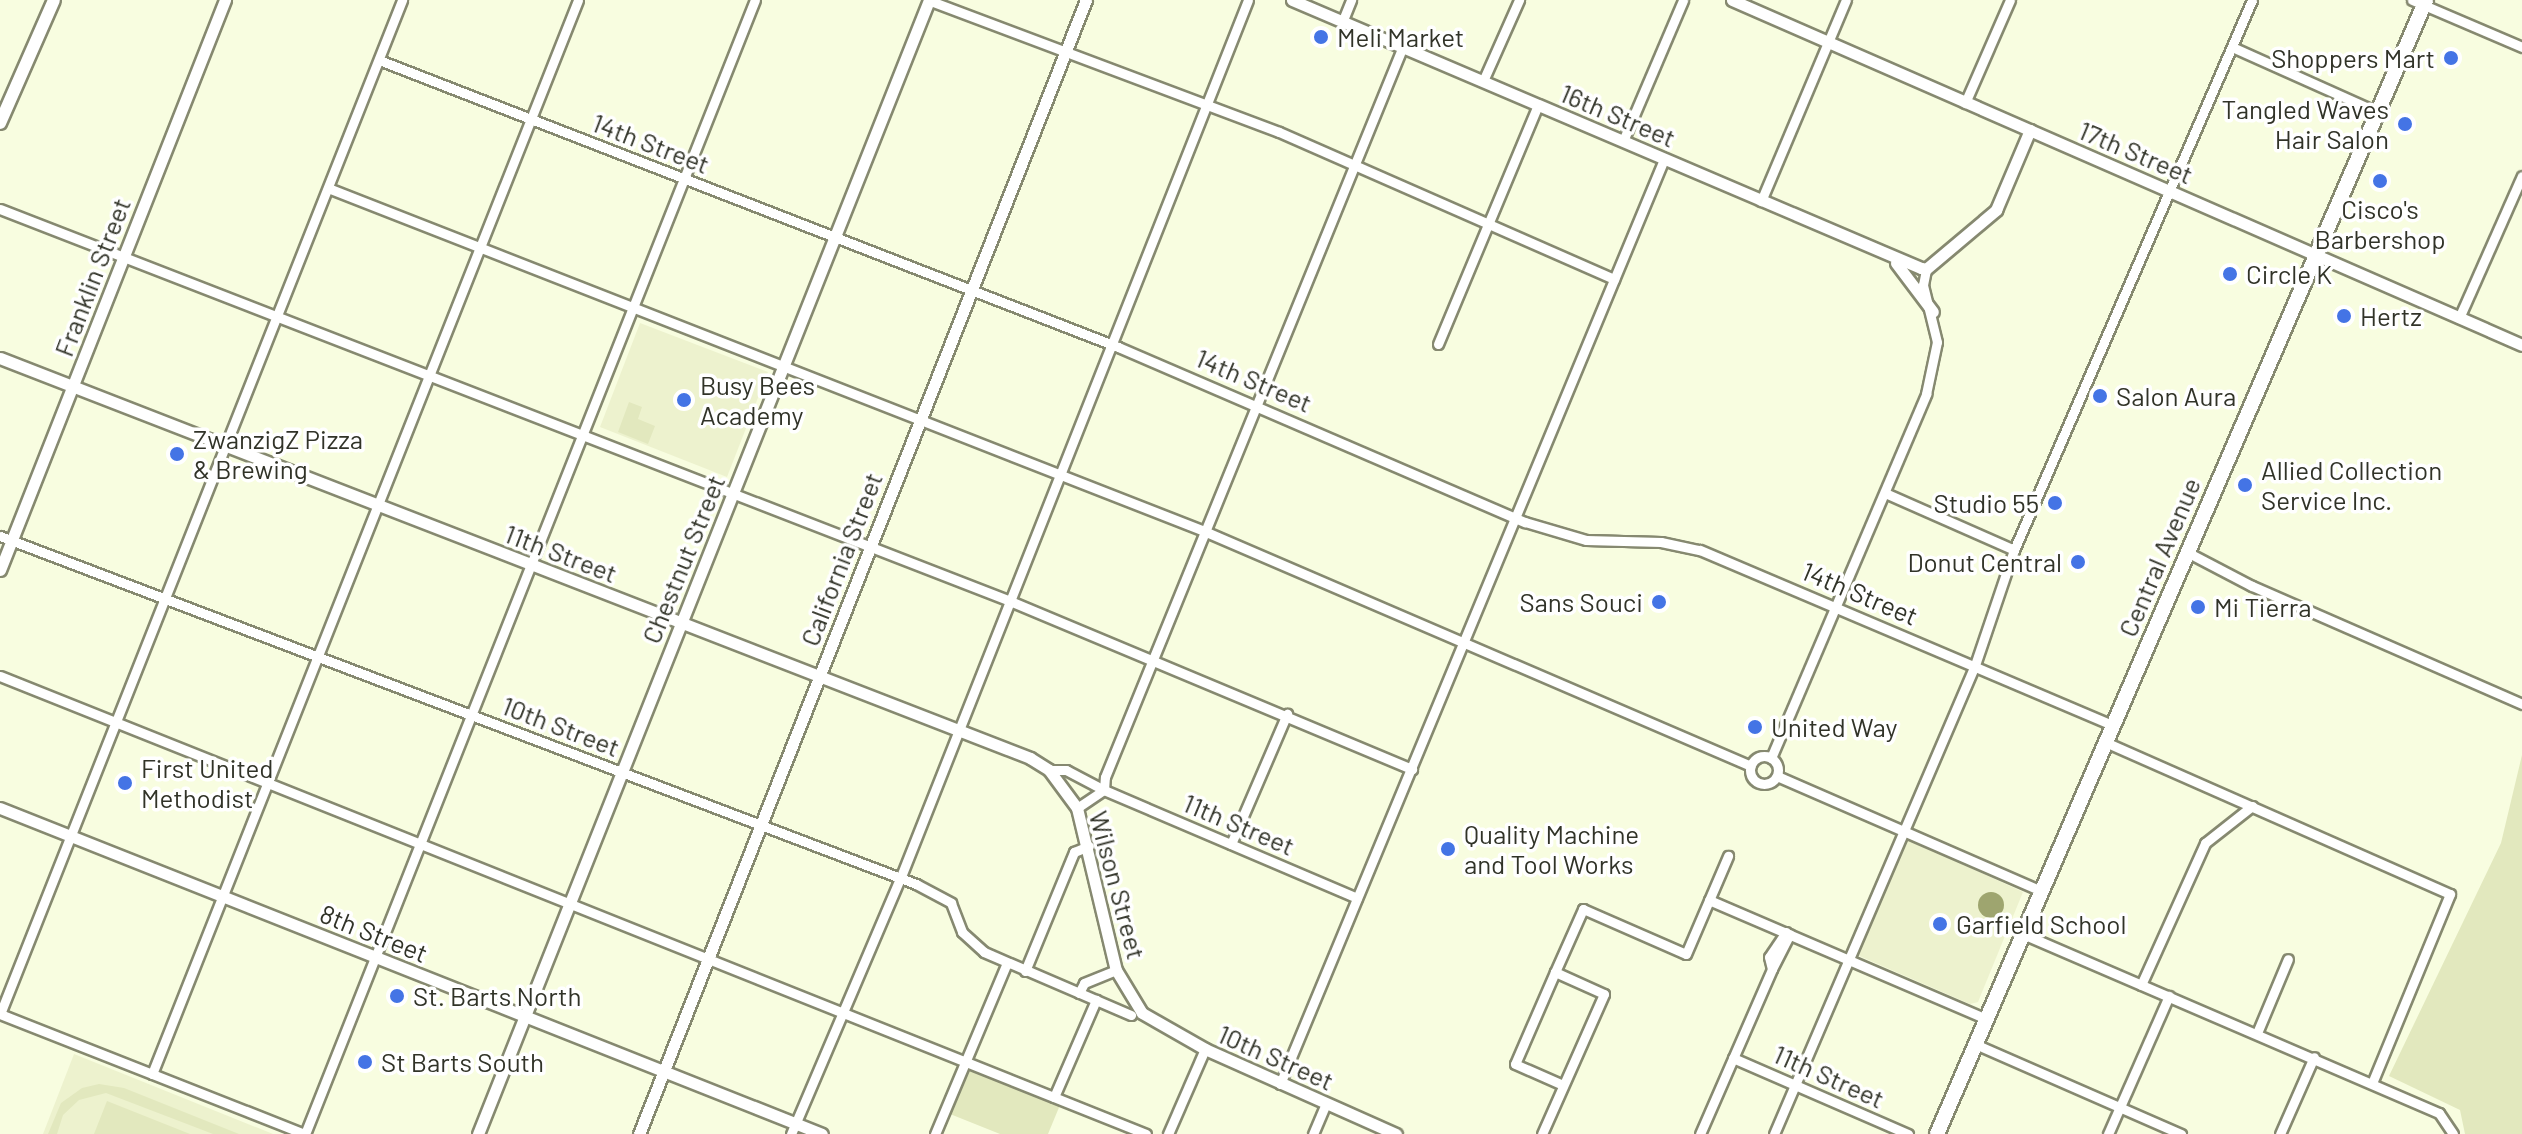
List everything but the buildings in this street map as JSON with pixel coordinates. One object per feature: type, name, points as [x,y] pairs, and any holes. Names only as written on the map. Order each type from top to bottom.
[{"type":"main road","points":[[0,123],[54,0]]},
{"type":"main road","name":"Central Avenue","points":[[1937,1134],[2377,112],[2421,2]]},
{"type":"street","name":"Franklin Street","points":[[0,570],[6,539],[72,388],[225,0]]},
{"type":"street","points":[[402,0],[0,1014],[305,1134],[755,0]]},
{"type":"street","points":[[152,1074],[578,0]]},
{"type":"street","points":[[928,0],[1207,104],[1353,164],[1614,279]]},
{"type":"street","name":"Chestnut Street","points":[[478,1134],[928,0]]},
{"type":"street","name":"California Street","points":[[639,1134],[1086,0]]},
{"type":"street","points":[[793,1129],[900,879],[1248,0]]},
{"type":"street","name":"16th Street","points":[[1292,0],[1890,257],[1926,269]]},
{"type":"street","points":[[1343,20],[1351,0]]},
{"type":"street","points":[[1483,81],[1519,0]]},
{"type":"street","points":[[1623,141],[1683,0]]},
{"type":"street","name":"17th Street","points":[[1732,0],[2522,345]]},
{"type":"street","points":[[1761,201],[1846,0]]},
{"type":"street","points":[[1965,103],[2010,0]]},
{"type":"street","points":[[1774,1134],[1975,665],[2014,550],[2252,0]]},
{"type":"street","points":[[2421,2],[2522,47]]},
{"type":"street","points":[[1077,808],[1104,790],[1105,777],[1152,658],[1403,46]]},
{"type":"street","points":[[2232,47],[2377,112]]},
{"type":"street","name":"14th Street","points":[[379,60],[1111,345],[1516,517],[1586,540],[1688,547],[2112,725]]},
{"type":"street","points":[[1438,344],[1538,105]]},
{"type":"street","points":[[2030,130],[1996,210],[1926,269],[1923,285],[1933,312],[1934,367],[1885,493],[1771,758],[1777,776],[2041,891]]},
{"type":"street","points":[[1280,1084],[1664,159]]},
{"type":"street","points":[[2459,318],[2522,176]]},
{"type":"street","points":[[328,188],[1204,531],[1751,766],[1760,784],[1777,776]]},
{"type":"street","points":[[0,209],[870,545],[1152,658],[1412,769]]},
{"type":"street","points":[[1890,257],[1933,312]]},
{"type":"street","name":"11th Street","points":[[0,358],[818,676],[1049,770],[1066,770],[1104,790],[1357,898]]},
{"type":"street","points":[[1885,493],[2014,550]]},
{"type":"street","name":"10th Street","points":[[6,539],[944,897],[968,940],[1007,963],[1137,1014],[1280,1084],[1396,1134]]},
{"type":"street","points":[[2187,552],[2522,704]]},
{"type":"street","points":[[0,676],[1146,1134]]},
{"type":"street","points":[[1231,844],[1287,714]]},
{"type":"street","points":[[2105,742],[2450,894],[2372,1083]]},
{"type":"street","points":[[1751,766],[1761,757],[1771,758]]},
{"type":"street","name":"Wilson Street","points":[[1049,770],[1077,808],[1089,846],[1116,970],[1137,1014]]},
{"type":"street","points":[[2141,985],[2200,852],[2252,806]]},
{"type":"street","name":"8th Street","points":[[0,808],[664,1072],[793,1129],[822,1134]]},
{"type":"street","points":[[1025,971],[1074,852],[1089,846]]},
{"type":"street","points":[[1563,1085],[1515,1064],[1583,909],[1686,954],[1728,856]]},
{"type":"street","points":[[1709,900],[1986,1019]]},
{"type":"street","points":[[1700,1134],[1772,969],[1769,957],[1788,933]]},
{"type":"street","points":[[2023,934],[2439,1113],[2452,1129]]},
{"type":"street","points":[[2257,1033],[2288,959]]},
{"type":"street","points":[[935,1134],[1007,963]]},
{"type":"street","points":[[1079,993],[1084,983],[1116,970]]},
{"type":"street","points":[[1542,1134],[1604,994],[1555,972]]},
{"type":"street","points":[[2108,1134],[2169,996]]},
{"type":"street","points":[[1054,1097],[1096,1000]]},
{"type":"street","points":[[1975,1044],[2181,1134]]},
{"type":"street","points":[[1168,1134],[1205,1049]]},
{"type":"street","points":[[2280,1134],[2314,1057]]},
{"type":"street","name":"11th Street","points":[[1733,1058],[1908,1134]]},
{"type":"street","points":[[1313,1134],[1326,1104]]},
{"type":"shaded area","name":"Busy Bees Academy","points":[[640,323],[768,372],[727,477],[600,427]]},
{"type":"shaded area","points":[[629,402],[642,407],[638,419],[655,426],[648,444],[618,432]]},
{"type":"shaded area","points":[[2522,755],[2522,1134],[2465,1134],[2460,1110],[2389,1076],[2501,843]]},
{"type":"shaded area","name":"Garfield School","points":[[1907,839],[2023,892],[1978,1002],[1970,1004],[1857,955]]},
{"type":"shaded area","points":[[1991,892],[2000,896],[2004,905],[2000,914],[1991,918],[1982,914],[1978,905],[1982,896]]},
{"type":"shaded area","points":[[74,1054],[273,1134],[43,1134]]},
{"type":"shaded area","points":[[969,1068],[1060,1105],[1048,1134],[1000,1134],[950,1114]]},
{"type":"shaded area","points":[[99,1084],[124,1088],[239,1134],[213,1134],[106,1093],[79,1100],[63,1115],[57,1134],[48,1134],[61,1103],[82,1088]]},
{"type":"shaded area","points":[[107,1101],[190,1134],[94,1134]]},
{"type":"place","name":"Meli Market","points":[[1321,37]]},
{"type":"place","name":"Shoppers Mart","points":[[2451,58]]},
{"type":"place","name":"Tangled Waves Hair Salon","points":[[2405,124]]},
{"type":"place","name":"Cisco's Barbershop","points":[[2380,181]]},
{"type":"place","name":"Circle K","points":[[2230,274]]},
{"type":"place","name":"Hertz","points":[[2344,316]]},
{"type":"place","name":"Salon Aura","points":[[2100,396]]},
{"type":"place","name":"Busy Bees Academy","points":[[684,400]]},
{"type":"place","name":"ZwanzigZ Pizza & Brewing","points":[[177,454]]},
{"type":"place","name":"Allied Collection Service Inc.","points":[[2245,485]]},
{"type":"place","name":"Studio 55","points":[[2055,503]]},
{"type":"place","name":"Donut Central","points":[[2078,562]]},
{"type":"place","name":"Sans Souci","points":[[1659,602]]},
{"type":"place","name":"Mi Tierra","points":[[2198,607]]},
{"type":"place","name":"United Way","points":[[1755,727]]},
{"type":"place","name":"First United Methodist","points":[[125,783]]},
{"type":"place","name":"Quality Machine and Tool Works","points":[[1448,849]]},
{"type":"place","name":"Garfield School","points":[[1940,924]]},
{"type":"place","name":"St. Barts North","points":[[397,996]]},
{"type":"place","name":"St Barts South","points":[[365,1062]]}]
